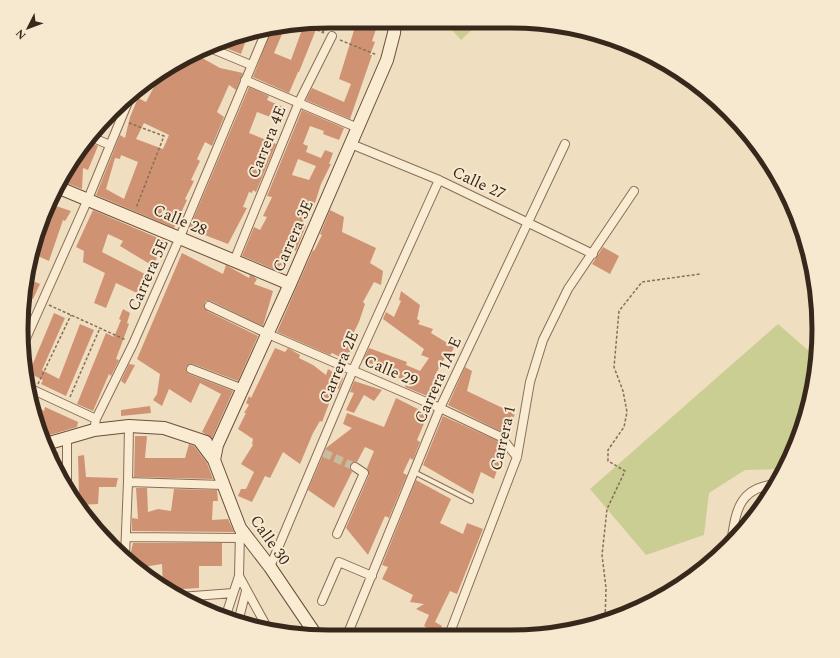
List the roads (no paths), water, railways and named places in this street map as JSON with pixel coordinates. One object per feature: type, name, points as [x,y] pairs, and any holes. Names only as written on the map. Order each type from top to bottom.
[{"type":"main road","name":"Carrera 3E","points":[[214,460],[217,445],[268,334],[387,60],[394,28]]},
{"type":"main road","name":"Calle 28","points":[[62,189],[290,284]]},
{"type":"main road","points":[[50,443],[67,438],[95,425],[164,428],[217,445]]},
{"type":"main road","name":"Calle 30","points":[[199,440],[214,460],[240,533],[270,568],[312,629]]},
{"type":"street","name":"Carrera 5E","points":[[95,425],[133,344],[180,237],[264,35]]},
{"type":"street","name":"Carrera 4E","points":[[234,261],[299,102],[332,36]]},
{"type":"street","points":[[216,50],[251,65]]},
{"type":"street","points":[[245,80],[358,128]]},
{"type":"street","points":[[28,333],[88,199],[125,108]]},
{"type":"street","points":[[96,139],[110,145]]},
{"type":"street","name":"Calle 27","points":[[350,144],[440,180],[593,254]]},
{"type":"street","name":"Carrera 1A E","points":[[349,630],[440,408],[527,221],[565,144]]},
{"type":"street","name":"Carrera 2E","points":[[270,568],[322,452],[353,370],[440,180]]},
{"type":"street","name":"Carrera 1","points":[[451,630],[517,457],[530,382],[543,340],[568,289],[634,191]]},
{"type":"street","name":"Calle 29","points":[[209,306],[268,334],[440,408],[501,437],[517,457]]},
{"type":"street","points":[[191,369],[243,389]]},
{"type":"street","points":[[34,390],[66,406],[95,425]]},
{"type":"street","points":[[125,550],[129,426]]},
{"type":"street","points":[[67,438],[67,478]]},
{"type":"street","points":[[337,534],[364,473],[354,467]]},
{"type":"street","points":[[128,482],[223,484]]},
{"type":"street","points":[[733,532],[740,504],[751,490],[769,485]]},
{"type":"street","points":[[126,538],[240,533],[238,576],[227,612]]},
{"type":"street","points":[[322,601],[339,562],[372,576]]},
{"type":"street","points":[[238,576],[265,623]]},
{"type":"street","points":[[190,596],[233,591],[237,586],[246,589]]},
{"type":"street","points":[[239,616],[246,589]]},
{"type":"lane","points":[[414,472],[471,501]]},
{"type":"tunnel","points":[[324,453],[355,467]]}]
